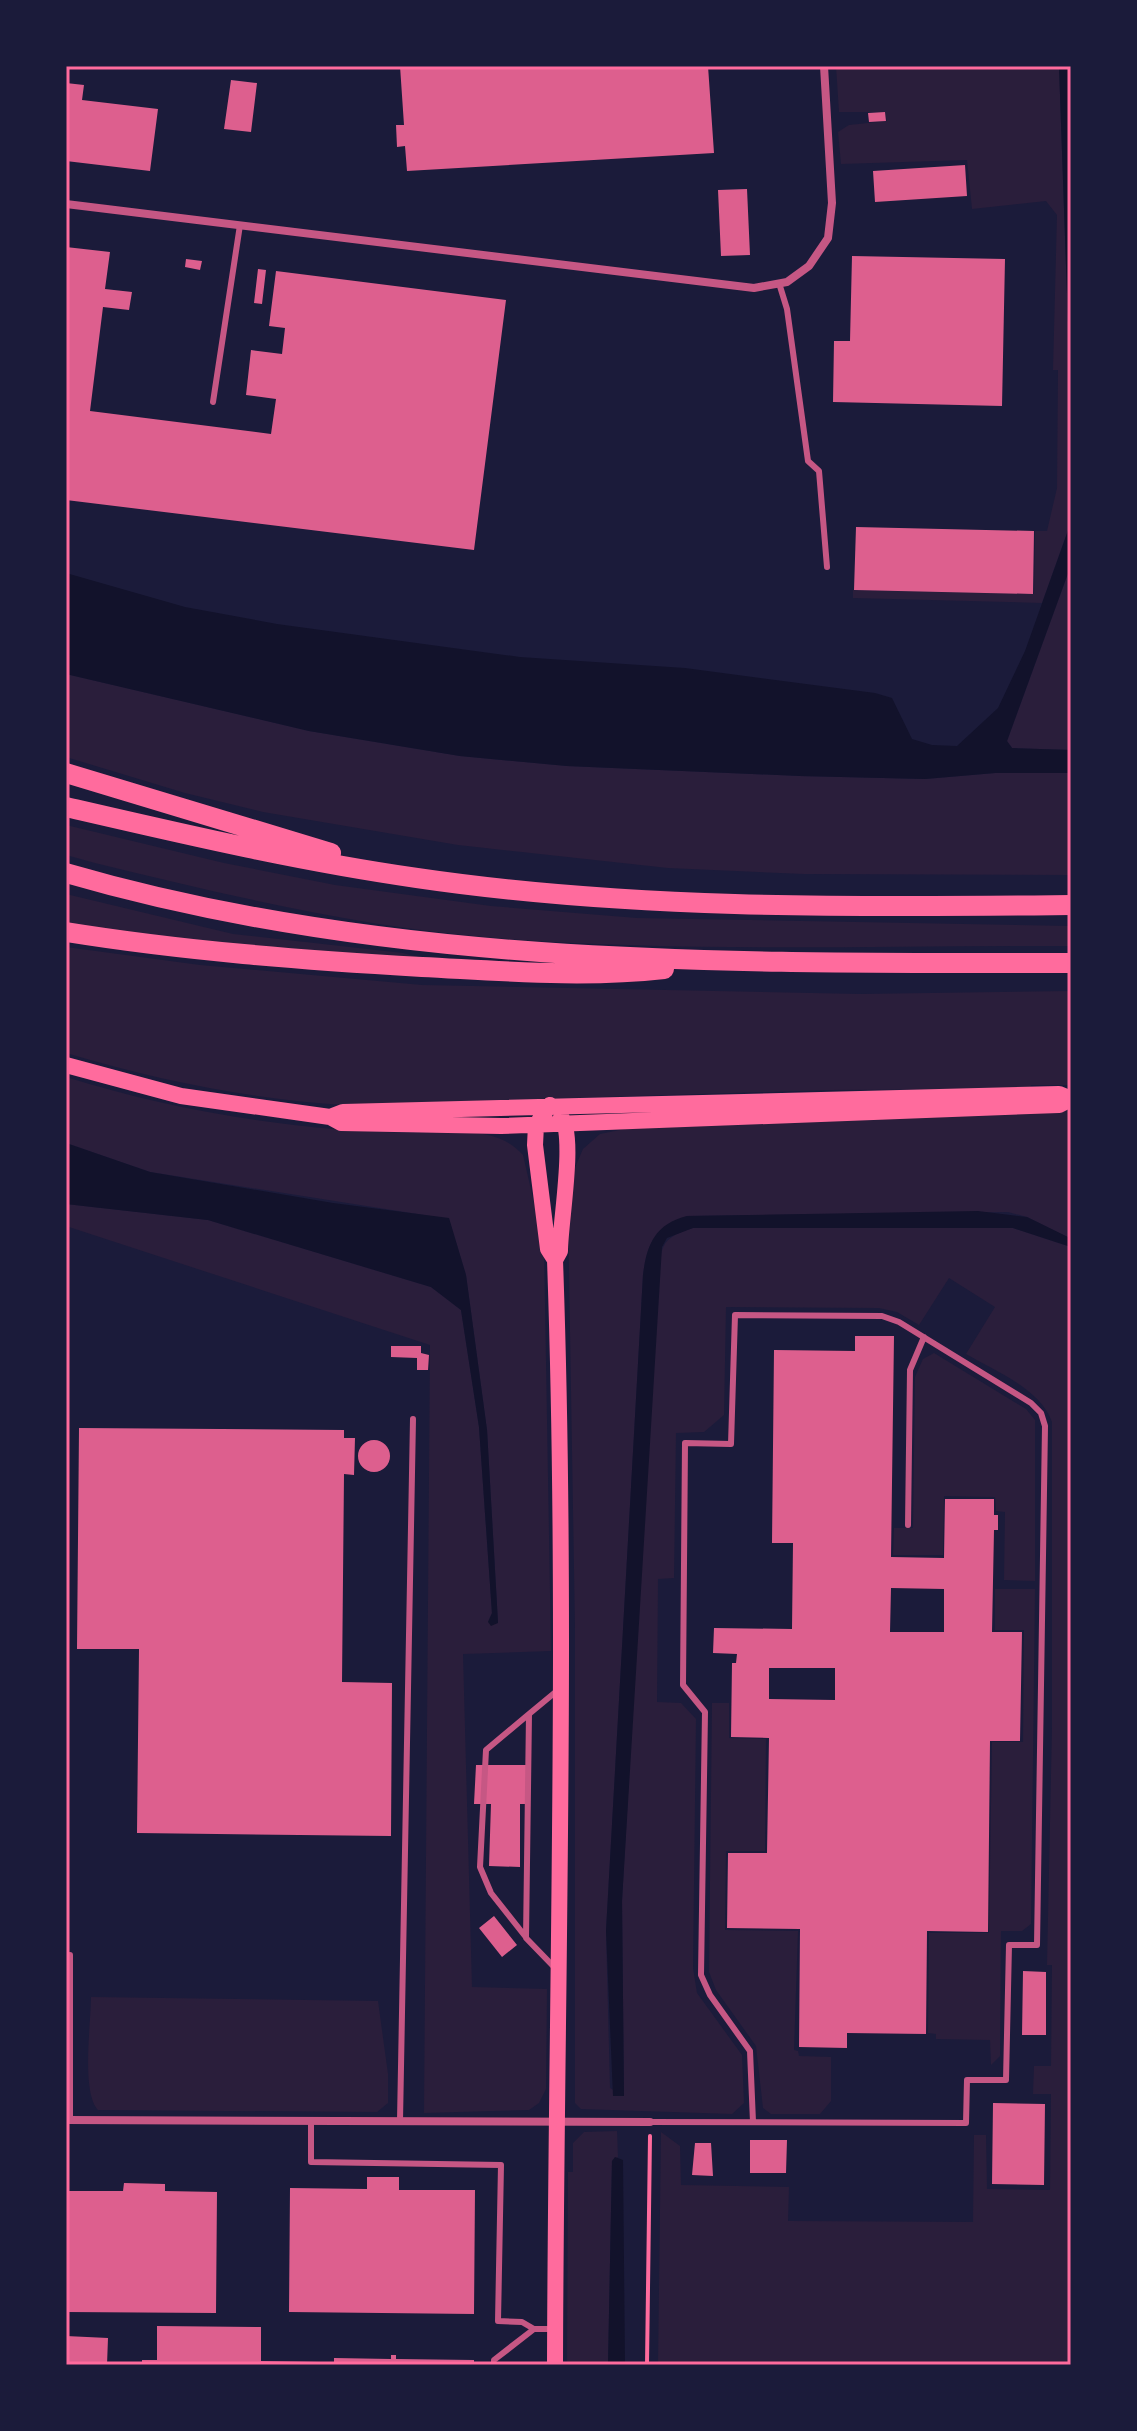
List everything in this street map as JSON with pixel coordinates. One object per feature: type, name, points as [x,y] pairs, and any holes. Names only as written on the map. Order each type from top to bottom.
[{"type":"highway","points":[[66,773],[420,879]]},
{"type":"highway","points":[[66,807],[283,856],[420,879],[640,900],[795,908],[1071,905]]},
{"type":"highway","points":[[66,873],[239,914],[407,941],[724,963],[1071,963]]},
{"type":"highway","points":[[66,932],[240,954],[534,973],[603,976],[724,963]]},
{"type":"main road","points":[[66,1065],[181,1096],[330,1117],[341,1123],[401,1126],[536,1125],[973,1110],[1059,1105],[1071,1099]]},
{"type":"main road","points":[[330,1117],[343,1112],[961,1095],[1059,1094],[1071,1099]]},
{"type":"main road","points":[[550,1105],[567,1124],[569,1146],[560,1251],[555,1260],[561,1688],[555,2365]]},
{"type":"main road","points":[[550,1105],[536,1125],[535,1145],[548,1249],[555,1260]]},
{"type":"street","points":[[66,204],[754,288],[787,282],[809,266],[828,238],[832,203],[824,66]]},
{"type":"street","points":[[68,2120],[650,2122]]},
{"type":"lane","points":[[213,402],[240,225]]},
{"type":"lane","points":[[779,283],[787,309],[808,461],[819,471],[827,567]]},
{"type":"lane","points":[[650,2122],[966,2123],[967,2080],[1006,2080],[1009,1945],[1037,1945],[1045,1426],[1041,1413],[1031,1403],[924,1337],[882,1316],[735,1315],[731,1444],[685,1443],[683,1685],[705,1712],[701,1975],[710,1995],[750,2051],[753,2122]]},
{"type":"lane","points":[[908,1525],[910,1370],[924,1337]]},
{"type":"lane","points":[[400,2121],[413,1419]]},
{"type":"lane","points":[[558,1971],[526,1938],[491,1893],[480,1867],[486,1750],[561,1688]]},
{"type":"lane","points":[[526,1938],[529,1714]]},
{"type":"lane","points":[[68,2120],[70,1955]]},
{"type":"lane","points":[[311,2121],[311,2162],[501,2165],[498,2321],[522,2322],[534,2329],[555,2329]]},
{"type":"lane","points":[[494,2365],[494,2360],[534,2329]]},
{"type":"path","points":[[647,2365],[650,2122]]},
{"type":"shaded area","points":[[836,66],[1059,66],[1071,407],[1071,522],[1042,603],[853,598],[853,590],[1034,594],[1035,531],[1047,531],[1057,488],[1058,370],[1053,370],[1057,215],[1046,201],[972,209],[967,160],[841,164],[838,132],[849,125],[887,121],[885,112],[839,112]]},
{"type":"shaded area","points":[[1059,66],[1071,66],[1071,407]]},
{"type":"shaded area","points":[[1071,522],[1071,565],[1007,741],[1012,748],[1071,750],[1071,773],[995,773],[925,779],[800,776],[567,766],[460,756],[309,731],[66,674],[66,573],[185,607],[277,624],[520,657],[685,668],[875,693],[892,698],[912,739],[932,745],[957,746],[998,708],[1025,651]]},
{"type":"shaded area","points":[[1071,565],[1071,750],[1012,748],[1007,741]]},
{"type":"shaded area","points":[[66,674],[309,731],[460,756],[567,766],[800,776],[925,779],[995,773],[1071,773],[1071,875],[804,874],[668,868],[458,845],[263,812],[185,793],[66,757]]},
{"type":"shaded area","points":[[66,825],[224,863],[335,885],[491,906],[637,918],[1071,926],[1071,946],[639,945],[567,943],[444,933],[294,908],[66,855]]},
{"type":"shaded area","points":[[66,894],[233,934],[403,953],[426,959],[181,944],[66,928]]},
{"type":"shaded area","points":[[66,947],[200,965],[422,985],[860,994],[1071,991],[1071,1085],[1031,1085],[1030,1089],[833,1090],[343,1105],[272,1098],[169,1080],[66,1053]]},
{"type":"shaded area","points":[[66,1077],[195,1110],[282,1124],[487,1135],[512,1145],[523,1155],[544,1246],[551,1651],[463,1654],[472,1987],[547,1989],[546,2089],[539,2103],[529,2110],[424,2113],[430,1345],[66,1226],[66,1204],[208,1220],[431,1287],[461,1310],[479,1427],[492,1613],[488,1622],[498,1622],[487,1430],[466,1275],[449,1219],[150,1172],[66,1143]]},
{"type":"shaded area","points":[[1071,1111],[1071,1239],[1027,1217],[1008,1212],[687,1216],[660,1232],[651,1245],[643,1275],[606,1931],[610,2088],[624,2096],[622,1901],[657,1278],[664,1245],[674,1236],[693,1228],[1013,1228],[1071,1247],[1071,2365],[658,2365],[661,2132],[680,2146],[681,2185],[789,2187],[788,2221],[973,2222],[974,2135],[986,2135],[987,2189],[1050,2190],[1051,2094],[1033,2094],[1034,2066],[1051,2066],[1052,1965],[1047,1965],[1052,1728],[1052,1422],[1028,1390],[966,1354],[995,1307],[949,1278],[919,1325],[897,1312],[879,1308],[726,1307],[724,1415],[704,1432],[676,1433],[674,1578],[658,1579],[657,1702],[681,1703],[696,1719],[693,1968],[697,1993],[742,2055],[744,2103],[732,2114],[581,2109],[575,2103],[575,1628],[568,1212],[574,1170],[583,1149],[600,1134],[625,1129]]},
{"type":"shaded area","points":[[66,1143],[150,1172],[333,1203],[449,1218],[466,1275],[487,1430],[498,1623],[491,1626],[488,1622],[492,1613],[479,1427],[461,1310],[431,1287],[208,1220],[66,1204]]},
{"type":"shaded area","points":[[978,1211],[1027,1217],[1070,1238],[1071,1247],[1013,1228],[693,1228],[667,1238],[662,1247],[622,1901],[624,2096],[613,2096],[606,1931],[643,1275],[650,1245],[667,1224],[687,1216]]},
{"type":"shaded area","points":[[934,1353],[1026,1409],[1035,1420],[1035,1581],[1004,1580],[1005,1512],[996,1511],[995,1497],[944,1496],[943,1555],[893,1555],[894,1528],[913,1528],[915,1377],[923,1359]]},
{"type":"shaded area","points":[[995,1589],[1035,1589],[1031,1924],[1022,1931],[1001,1931],[1000,2056],[991,2065],[990,2040],[936,2039],[936,2034],[928,2033],[929,1933],[989,1933],[992,1742],[1023,1742],[1024,1630],[995,1630]]},
{"type":"shaded area","points":[[712,1703],[729,1703],[729,1738],[766,1739],[765,1851],[726,1851],[725,1930],[798,1931],[794,2050],[798,2051],[799,2056],[831,2057],[831,2101],[820,2114],[771,2114],[763,2108],[756,2046],[716,1990],[709,1972]]},
{"type":"shaded area","points":[[91,1997],[378,2001],[388,2074],[388,2103],[377,2112],[98,2110],[93,2101],[88,2073]]},
{"type":"shaded area","points":[[617,2131],[618,2157],[612,2161],[608,2365],[567,2365],[568,2172],[573,2172],[573,2143],[584,2132]]},
{"type":"shaded area","points":[[615,2157],[623,2160],[625,2365],[608,2365],[612,2161]]},
{"type":"building","points":[[400,66],[708,66],[714,153],[407,171],[405,146],[397,147],[396,125],[404,125]]},
{"type":"building","points":[[231,80],[257,83],[251,132],[224,129]]},
{"type":"building","points":[[66,83],[84,85],[82,100],[158,109],[150,171],[66,161]]},
{"type":"building","points":[[885,112],[886,121],[869,122],[868,113]]},
{"type":"building","points":[[965,165],[967,196],[875,202],[873,171]]},
{"type":"building","points":[[747,189],[750,255],[721,256],[718,190]]},
{"type":"building","points":[[66,247],[110,252],[105,289],[132,292],[129,310],[103,307],[90,411],[271,434],[276,399],[246,395],[251,350],[282,354],[285,328],[269,326],[276,271],[506,300],[474,550],[66,500]]},
{"type":"building","points":[[852,256],[1005,259],[1002,406],[833,402],[834,341],[850,341]]},
{"type":"building","points":[[186,259],[202,261],[200,270],[185,267]]},
{"type":"building","points":[[258,269],[266,270],[262,304],[254,303]]},
{"type":"building","points":[[856,527],[1034,531],[1033,594],[854,590]]},
{"type":"building","points":[[855,1336],[894,1336],[891,1557],[944,1558],[945,1499],[994,1499],[998,1530],[994,1530],[992,1632],[1022,1632],[1020,1741],[990,1741],[988,1932],[927,1931],[926,2034],[847,2033],[847,2048],[799,2047],[800,1929],[727,1928],[728,1853],[767,1853],[769,1738],[731,1737],[732,1663],[736,1663],[737,1654],[713,1653],[714,1628],[792,1629],[793,1543],[772,1543],[774,1350],[855,1351]],"holes":[[[891,1588],[944,1589],[944,1632],[890,1632]],[[769,1668],[835,1668],[835,1700],[769,1699]]]},
{"type":"building","points":[[391,1346],[421,1346],[421,1353],[429,1355],[428,1370],[417,1370],[417,1358],[391,1357]]},
{"type":"building","points":[[79,1428],[344,1430],[344,1438],[355,1438],[354,1475],[344,1474],[342,1682],[392,1683],[391,1836],[137,1833],[139,1649],[77,1649]]},
{"type":"building","points":[[374,1440],[386,1444],[390,1456],[386,1468],[374,1472],[362,1468],[358,1456],[362,1444]]},
{"type":"building","points":[[476,1765],[528,1765],[527,1804],[520,1804],[520,1867],[489,1866],[491,1804],[474,1804]]},
{"type":"building","points":[[494,1916],[517,1945],[502,1957],[479,1928]]},
{"type":"building","points":[[1023,1971],[1046,1972],[1046,2035],[1022,2035]]},
{"type":"building","points":[[993,2103],[1045,2104],[1044,2185],[992,2184]]},
{"type":"building","points":[[750,2140],[787,2140],[786,2173],[750,2173]]},
{"type":"building","points":[[695,2143],[711,2143],[713,2176],[692,2175]]},
{"type":"building","points":[[367,2177],[399,2177],[399,2190],[475,2190],[474,2314],[289,2312],[290,2188],[367,2189]]},
{"type":"building","points":[[124,2183],[165,2184],[165,2191],[217,2192],[216,2313],[66,2312],[66,2191],[123,2191]]},
{"type":"building","points":[[157,2326],[261,2327],[261,2361],[319,2362],[319,2365],[142,2365],[142,2360],[157,2360]]},
{"type":"building","points":[[66,2336],[108,2338],[107,2365],[66,2365]]},
{"type":"building","points":[[391,2355],[396,2355],[396,2359],[474,2360],[474,2365],[334,2365],[334,2358],[391,2359]]}]
